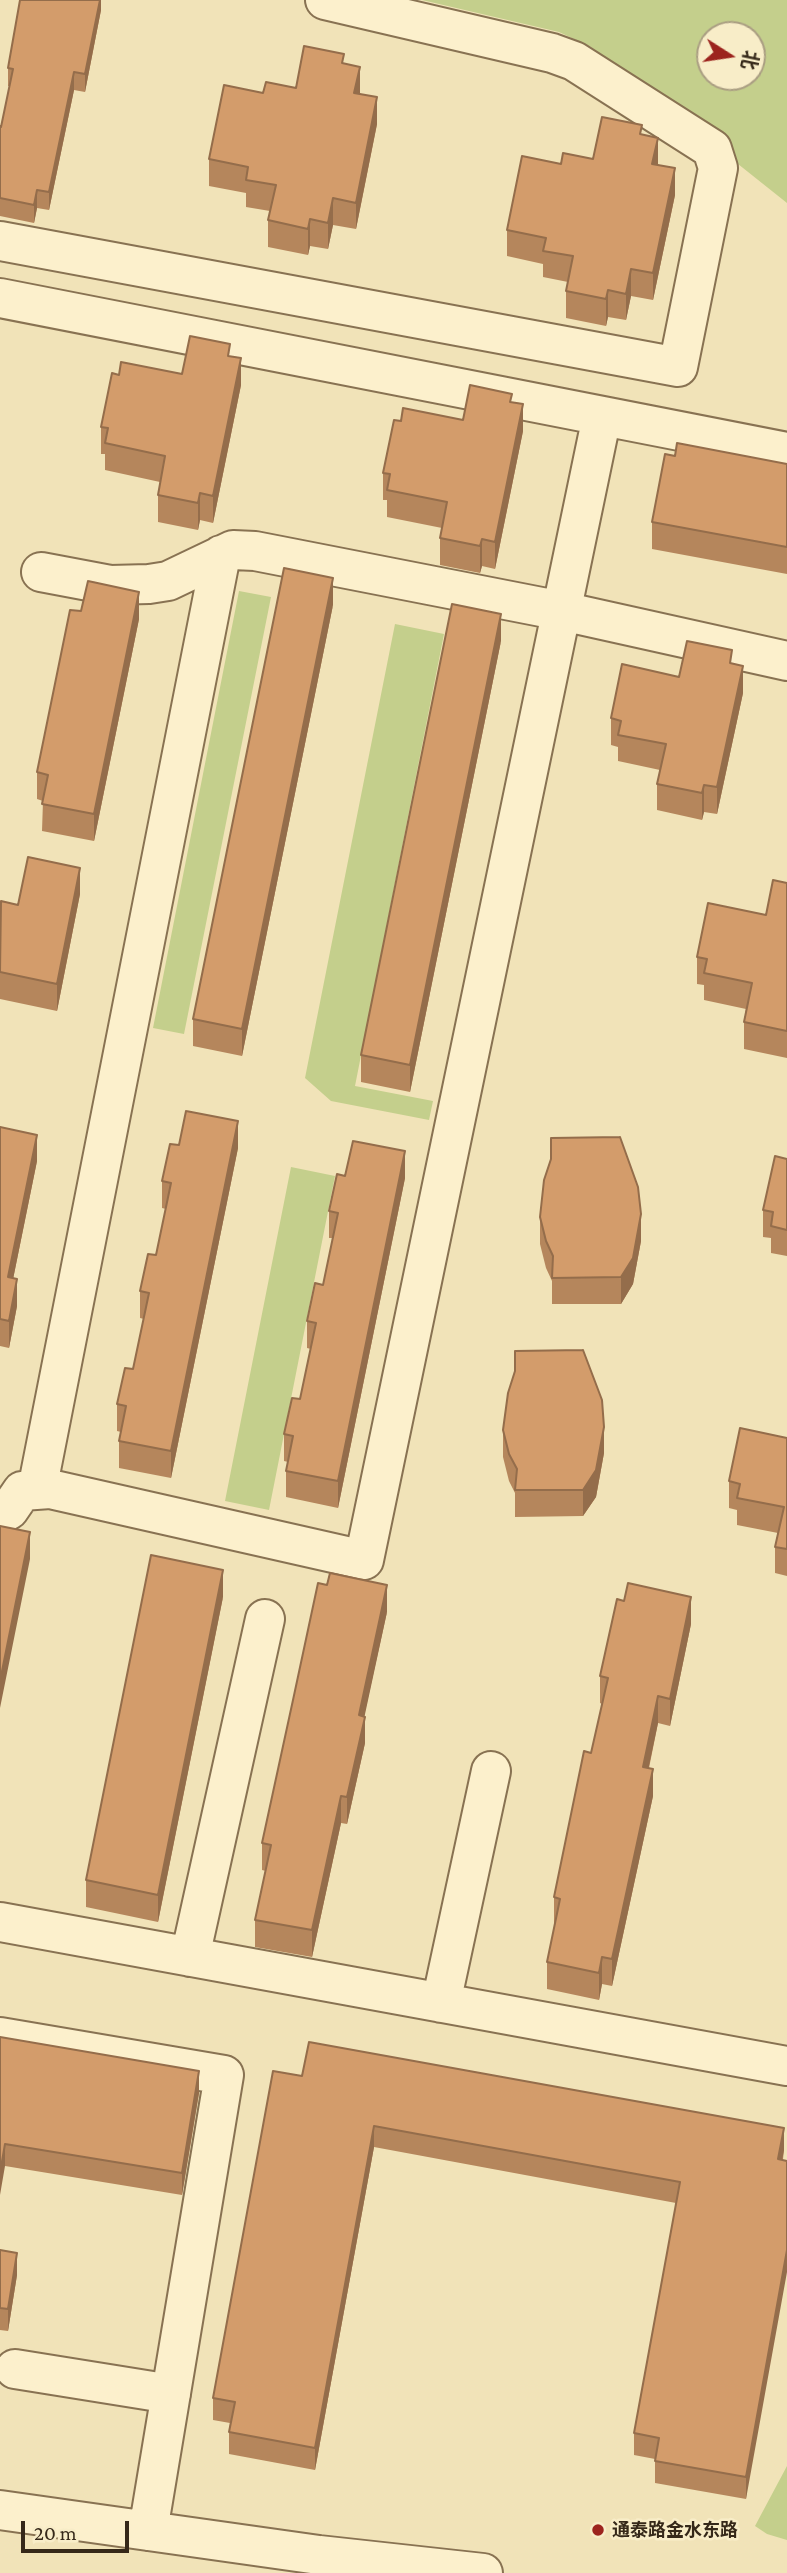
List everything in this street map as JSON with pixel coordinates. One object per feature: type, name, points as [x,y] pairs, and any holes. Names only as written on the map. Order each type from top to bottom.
[{"type":"street","points":[[0,241],[678,367],[718,168],[712,149],[574,61],[552,53],[325,0]]},
{"type":"street","points":[[0,298],[787,452]]},
{"type":"street","points":[[0,1516],[9,1510],[22,1491],[50,1489],[364,1560],[602,416]]},
{"type":"street","points":[[41,572],[110,585],[149,584],[168,581],[233,550],[255,551],[562,611],[787,661]]},
{"type":"street","points":[[37,1490],[221,555]]},
{"type":"street","points":[[190,1957],[265,1619]]},
{"type":"street","points":[[441,2003],[491,1771]]},
{"type":"street","points":[[0,1922],[787,2066]]},
{"type":"street","points":[[0,2037],[224,2074],[148,2531]]},
{"type":"street","points":[[15,2369],[171,2394]]},
{"type":"street","points":[[0,2510],[319,2555],[483,2573]]},
{"type":"green space","points":[[422,0],[787,0],[787,203],[591,47],[559,32]]},
{"type":"green space","points":[[239,591],[271,597],[184,1034],[153,1028]]},
{"type":"green space","points":[[395,624],[444,634],[355,1086],[433,1101],[429,1120],[331,1101],[305,1078]]},
{"type":"green space","points":[[291,1167],[335,1176],[269,1510],[225,1501]]},
{"type":"green space","points":[[787,2466],[787,2540],[767,2534],[755,2526]]},
{"type":"building","points":[[20,0],[100,0],[85,74],[74,72],[49,192],[37,190],[34,205],[0,198],[0,126],[13,69],[8,68]]},
{"type":"building","points":[[304,46],[344,54],[342,63],[360,67],[354,93],[377,97],[356,203],[333,198],[328,223],[310,219],[308,229],[268,220],[276,185],[246,180],[248,167],[209,159],[224,85],[263,93],[266,82],[296,88]]},
{"type":"building","points":[[602,117],[642,125],[640,134],[658,138],[652,164],[675,168],[653,273],[631,269],[626,294],[608,290],[606,299],[566,291],[573,256],[543,251],[546,238],[507,230],[522,156],[561,164],[563,153],[593,159]]},
{"type":"building","points":[[190,336],[230,344],[228,356],[241,358],[213,496],[200,493],[198,503],[158,495],[165,456],[105,443],[108,428],[101,427],[112,373],[119,375],[121,362],[182,374]]},
{"type":"building","points":[[470,385],[512,394],[510,402],[523,404],[495,542],[482,539],[480,546],[440,538],[447,502],[387,490],[390,474],[383,473],[394,420],[401,421],[403,408],[463,420]]},
{"type":"building","points":[[677,443],[787,464],[787,547],[652,522],[665,454],[675,456]]},
{"type":"building","points":[[284,568],[333,578],[242,1029],[193,1019]]},
{"type":"building","points":[[88,581],[139,592],[94,814],[42,804],[48,775],[37,772],[70,610],[81,611]]},
{"type":"building","points":[[452,604],[501,614],[410,1065],[361,1055]]},
{"type":"building","points":[[687,641],[732,650],[730,663],[743,666],[717,787],[704,785],[702,793],[657,784],[666,744],[618,735],[621,721],[611,718],[622,664],[679,677]]},
{"type":"building","points":[[28,857],[80,868],[57,984],[0,972],[1,901],[18,905]]},
{"type":"building","points":[[773,880],[787,883],[787,1031],[744,1022],[752,983],[704,973],[707,959],[697,957],[708,903],[766,915]]},
{"type":"building","points":[[186,1111],[238,1121],[171,1451],[119,1441],[126,1406],[117,1404],[125,1368],[133,1369],[149,1293],[140,1291],[148,1254],[156,1255],[171,1183],[162,1181],[170,1144],[179,1145]]},
{"type":"building","points":[[0,1127],[37,1135],[8,1277],[17,1279],[9,1321],[0,1319]]},
{"type":"building","points":[[620,1137],[638,1187],[641,1214],[633,1258],[621,1277],[552,1278],[553,1256],[540,1217],[544,1180],[551,1159],[551,1138]]},
{"type":"building","points":[[353,1141],[405,1151],[338,1481],[286,1471],[293,1436],[284,1434],[292,1398],[300,1399],[316,1323],[307,1321],[315,1283],[323,1285],[338,1213],[329,1211],[337,1174],[345,1176]]},
{"type":"building","points":[[775,1156],[787,1159],[787,1230],[771,1226],[773,1212],[763,1210]]},
{"type":"building","points":[[583,1350],[602,1400],[604,1427],[596,1470],[583,1490],[515,1490],[517,1469],[509,1454],[503,1430],[508,1393],[515,1371],[515,1351]]},
{"type":"building","points":[[740,1428],[787,1438],[787,1549],[775,1547],[784,1507],[737,1498],[740,1484],[729,1481]]},
{"type":"building","points":[[0,1526],[30,1532],[0,1681]]},
{"type":"building","points":[[151,1555],[223,1570],[158,1895],[86,1880]]},
{"type":"building","points":[[330,1573],[387,1585],[359,1715],[365,1717],[347,1797],[341,1796],[312,1930],[255,1920],[271,1845],[262,1843],[318,1583],[327,1585]]},
{"type":"building","points":[[628,1583],[691,1597],[670,1699],[658,1696],[643,1767],[653,1769],[612,1959],[602,1957],[599,1973],[547,1962],[560,1899],[554,1897],[584,1751],[591,1753],[608,1678],[600,1676],[617,1599],[624,1601]]},
{"type":"building","points":[[0,2037],[199,2071],[182,2173],[5,2144],[0,2173]]},
{"type":"building","points":[[309,2042],[784,2128],[778,2159],[787,2161],[787,2250],[746,2477],[655,2461],[659,2438],[634,2433],[680,2182],[374,2126],[315,2448],[229,2432],[235,2402],[213,2398],[273,2071],[302,2076]]},
{"type":"building","points":[[0,2250],[17,2253],[8,2309],[0,2308]]},
{"type":"place","name":"通泰路金水东路","points":[[598,2530]]}]
